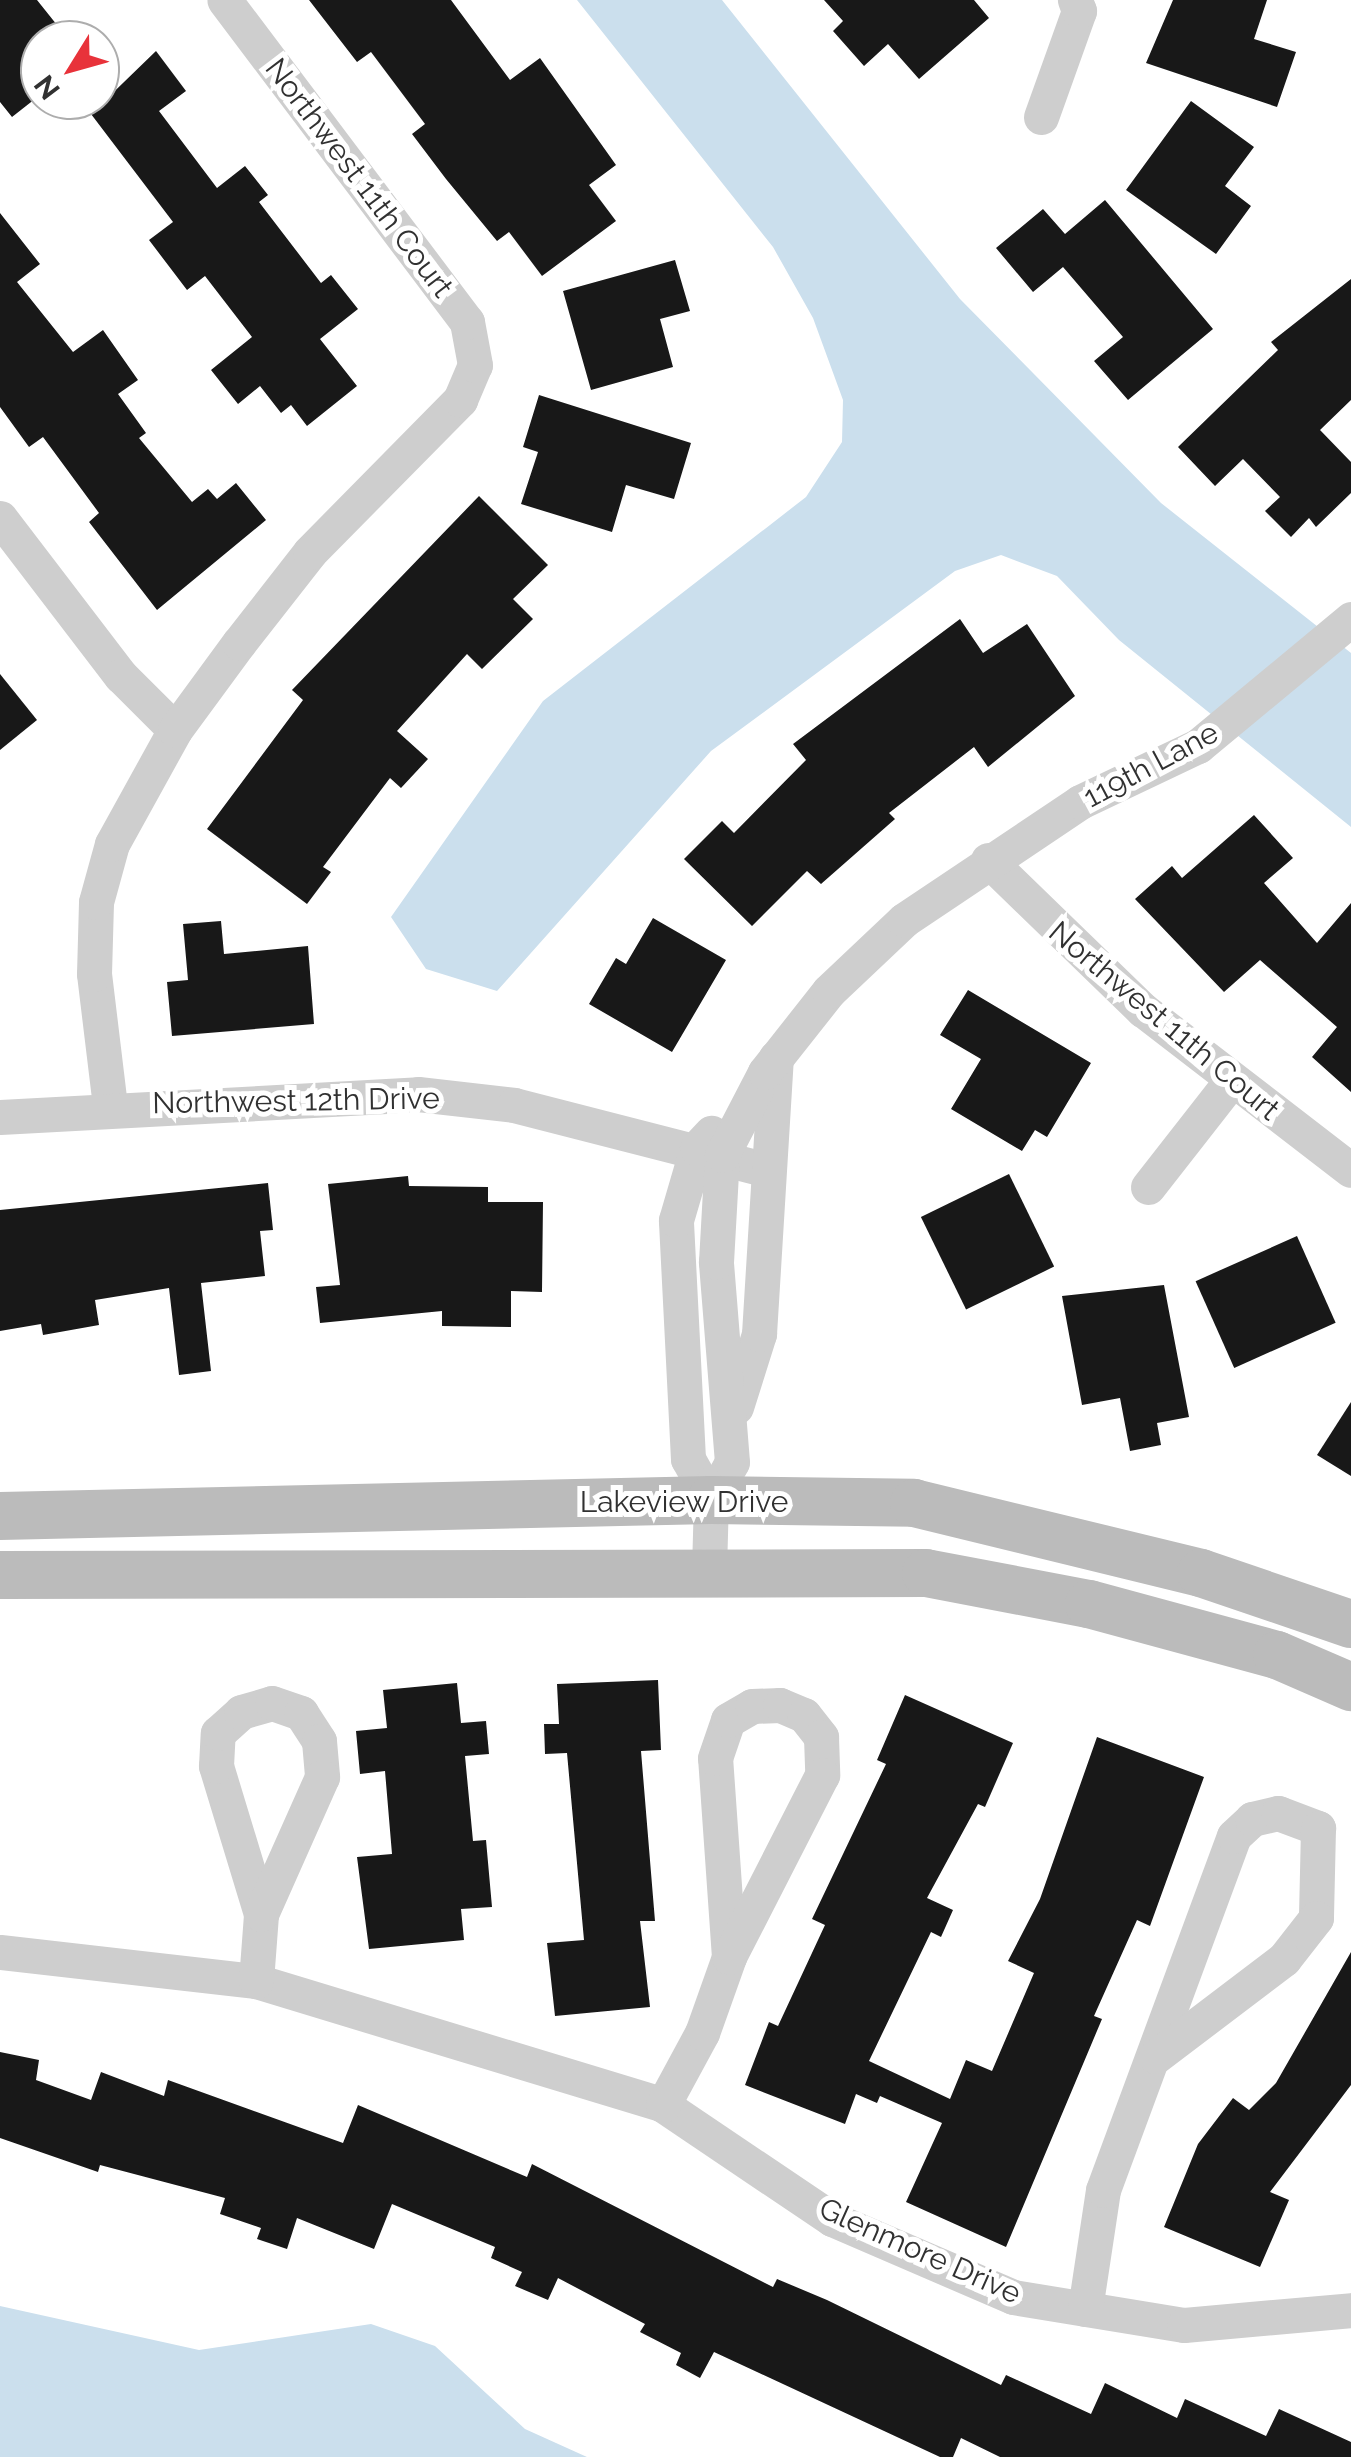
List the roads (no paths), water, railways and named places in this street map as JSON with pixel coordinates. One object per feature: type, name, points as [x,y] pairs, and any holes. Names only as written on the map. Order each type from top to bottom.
[{"type":"street","name":"Northwest 11th Court","points":[[175,730],[310,552],[460,400],[475,365],[467,322],[224,0]]},
{"type":"street","points":[[1041,116],[1079,11],[1075,0]]},
{"type":"street","points":[[0,518],[121,676],[175,730],[112,844],[96,902],[94,974],[110,1106]]},
{"type":"street","name":"119th Lane","points":[[710,1152],[770,1065],[829,991],[904,920],[988,860],[1080,802],[1198,746],[1350,620]]},
{"type":"street","name":"Northwest 11th Court","points":[[988,860],[1061,939],[1230,1082],[1351,1170]]},
{"type":"street","points":[[730,1426],[759,1334],[770,1065]]},
{"type":"street","points":[[1148,1186],[1230,1082]]},
{"type":"street","name":"Northwest 12th Drive","points":[[0,1116],[110,1106],[418,1094],[514,1106],[710,1152],[764,1169]]},
{"type":"street","points":[[708,1570],[711,1500],[732,1462],[710,1152]]},
{"type":"street","points":[[710,1152],[676,1220],[688,1459],[711,1500]]},
{"type":"street","name":"Lakeview Drive","points":[[0,1516],[711,1500],[914,1504],[1201,1573],[1351,1624]]},
{"type":"street","points":[[0,1575],[708,1570],[926,1573],[1126,1614],[1277,1655],[1351,1687]]},
{"type":"street","points":[[256,1981],[261,1914],[322,1778],[319,1741],[300,1712],[272,1703],[241,1712],[218,1733],[216,1766],[261,1914]]},
{"type":"street","points":[[663,2105],[702,2034],[729,1957],[822,1775],[821,1738],[804,1715],[780,1706],[752,1706],[728,1720],[715,1758],[729,1957]]},
{"type":"street","points":[[1085,2309],[1103,2190],[1156,2056],[1176,1977],[1234,1836],[1252,1819],[1278,1813],[1318,1828],[1316,1918],[1284,1959],[1156,2056]]},
{"type":"street","name":"Glenmore Drive","points":[[0,1952],[256,1981],[663,2105],[832,2220],[1013,2297],[1184,2326],[1351,2310]]},
{"type":"water","points":[[577,0],[722,0],[960,299],[1161,503],[1351,653],[1351,827],[1119,640],[1057,576],[1001,555],[955,571],[711,751],[497,991],[426,969],[391,917],[543,701],[806,497],[842,442],[843,400],[813,318],[773,247]]},
{"type":"water","points":[[0,2306],[199,2350],[371,2324],[435,2346],[525,2429],[587,2457],[0,2457]]}]
